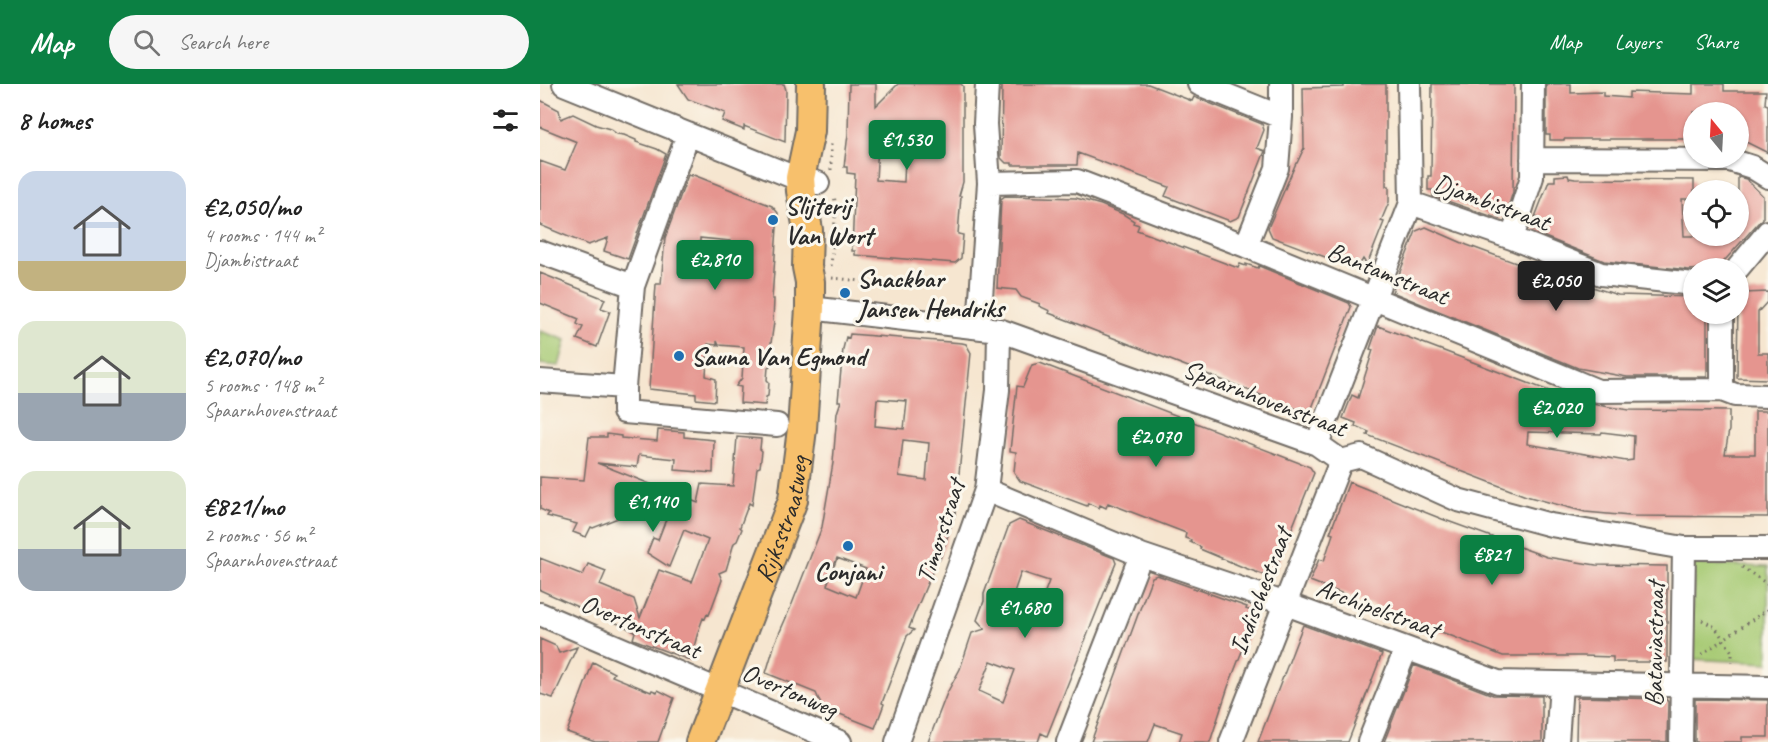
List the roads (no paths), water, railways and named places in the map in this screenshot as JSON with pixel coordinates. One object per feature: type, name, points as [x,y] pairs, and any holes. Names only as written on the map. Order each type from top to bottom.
[{"type":"main road","name":"Rijksstraatweg","points":[[809,181],[811,84]]},
{"type":"main road","name":"Rijksstraatweg","points":[[700,742],[793,500],[817,289],[807,267],[808,230],[801,191],[809,181],[820,84]]},
{"type":"street","points":[[564,84],[809,181]]},
{"type":"street","name":"Timorstraat","points":[[897,742],[986,490],[998,390],[989,328],[987,84]]},
{"type":"street","points":[[1199,84],[1281,117]]},
{"type":"street","points":[[1246,246],[1277,168],[1281,84]]},
{"type":"street","points":[[1317,444],[1411,203],[1409,84]]},
{"type":"street","points":[[1512,238],[1532,177],[1533,84]]},
{"type":"street","points":[[688,134],[633,286],[624,412],[777,425]]},
{"type":"street","points":[[1532,159],[1730,160],[1752,167],[1768,177]]},
{"type":"street","name":"Bantamstraat","points":[[989,183],[1077,181],[1373,297],[1598,391],[1722,390],[1736,395],[1768,396]]},
{"type":"street","name":"Djambistraat","points":[[1411,203],[1512,238],[1601,274],[1683,283]]},
{"type":"street","points":[[1746,258],[1768,232]]},
{"type":"street","points":[[540,252],[633,286]]},
{"type":"street","name":"Spaarnhovenstraat","points":[[817,289],[989,328],[1317,444],[1341,461],[1361,456],[1458,500],[1551,525],[1684,548],[1768,548]]},
{"type":"street","points":[[1722,324],[1722,390]]},
{"type":"street","points":[[540,381],[624,387]]},
{"type":"street","name":"Indischestraat","points":[[1232,742],[1341,461]]},
{"type":"street","name":"Archipelstraat","points":[[986,490],[1141,555],[1286,604],[1498,682],[1561,684],[1681,677],[1731,686],[1768,687]]},
{"type":"street","name":"Bataviastraat","points":[[1681,742],[1684,548]]},
{"type":"street","points":[[1068,742],[1141,555]]},
{"type":"street","name":"Overtonstraat","points":[[540,614],[718,691]]},
{"type":"street","points":[[1369,742],[1406,649]]},
{"type":"street","points":[[1557,742],[1561,684]]},
{"type":"street","name":"Overtonweg","points":[[718,691],[840,742]]},
{"type":"place","name":"Slijterij Van Wort","points":[[773,220]]},
{"type":"place","name":"Snackbar Jansen Hendriks","points":[[845,293]]},
{"type":"place","name":"Sauna Van Egmond","points":[[679,356]]},
{"type":"place","name":"Conjani","points":[[848,546]]}]
